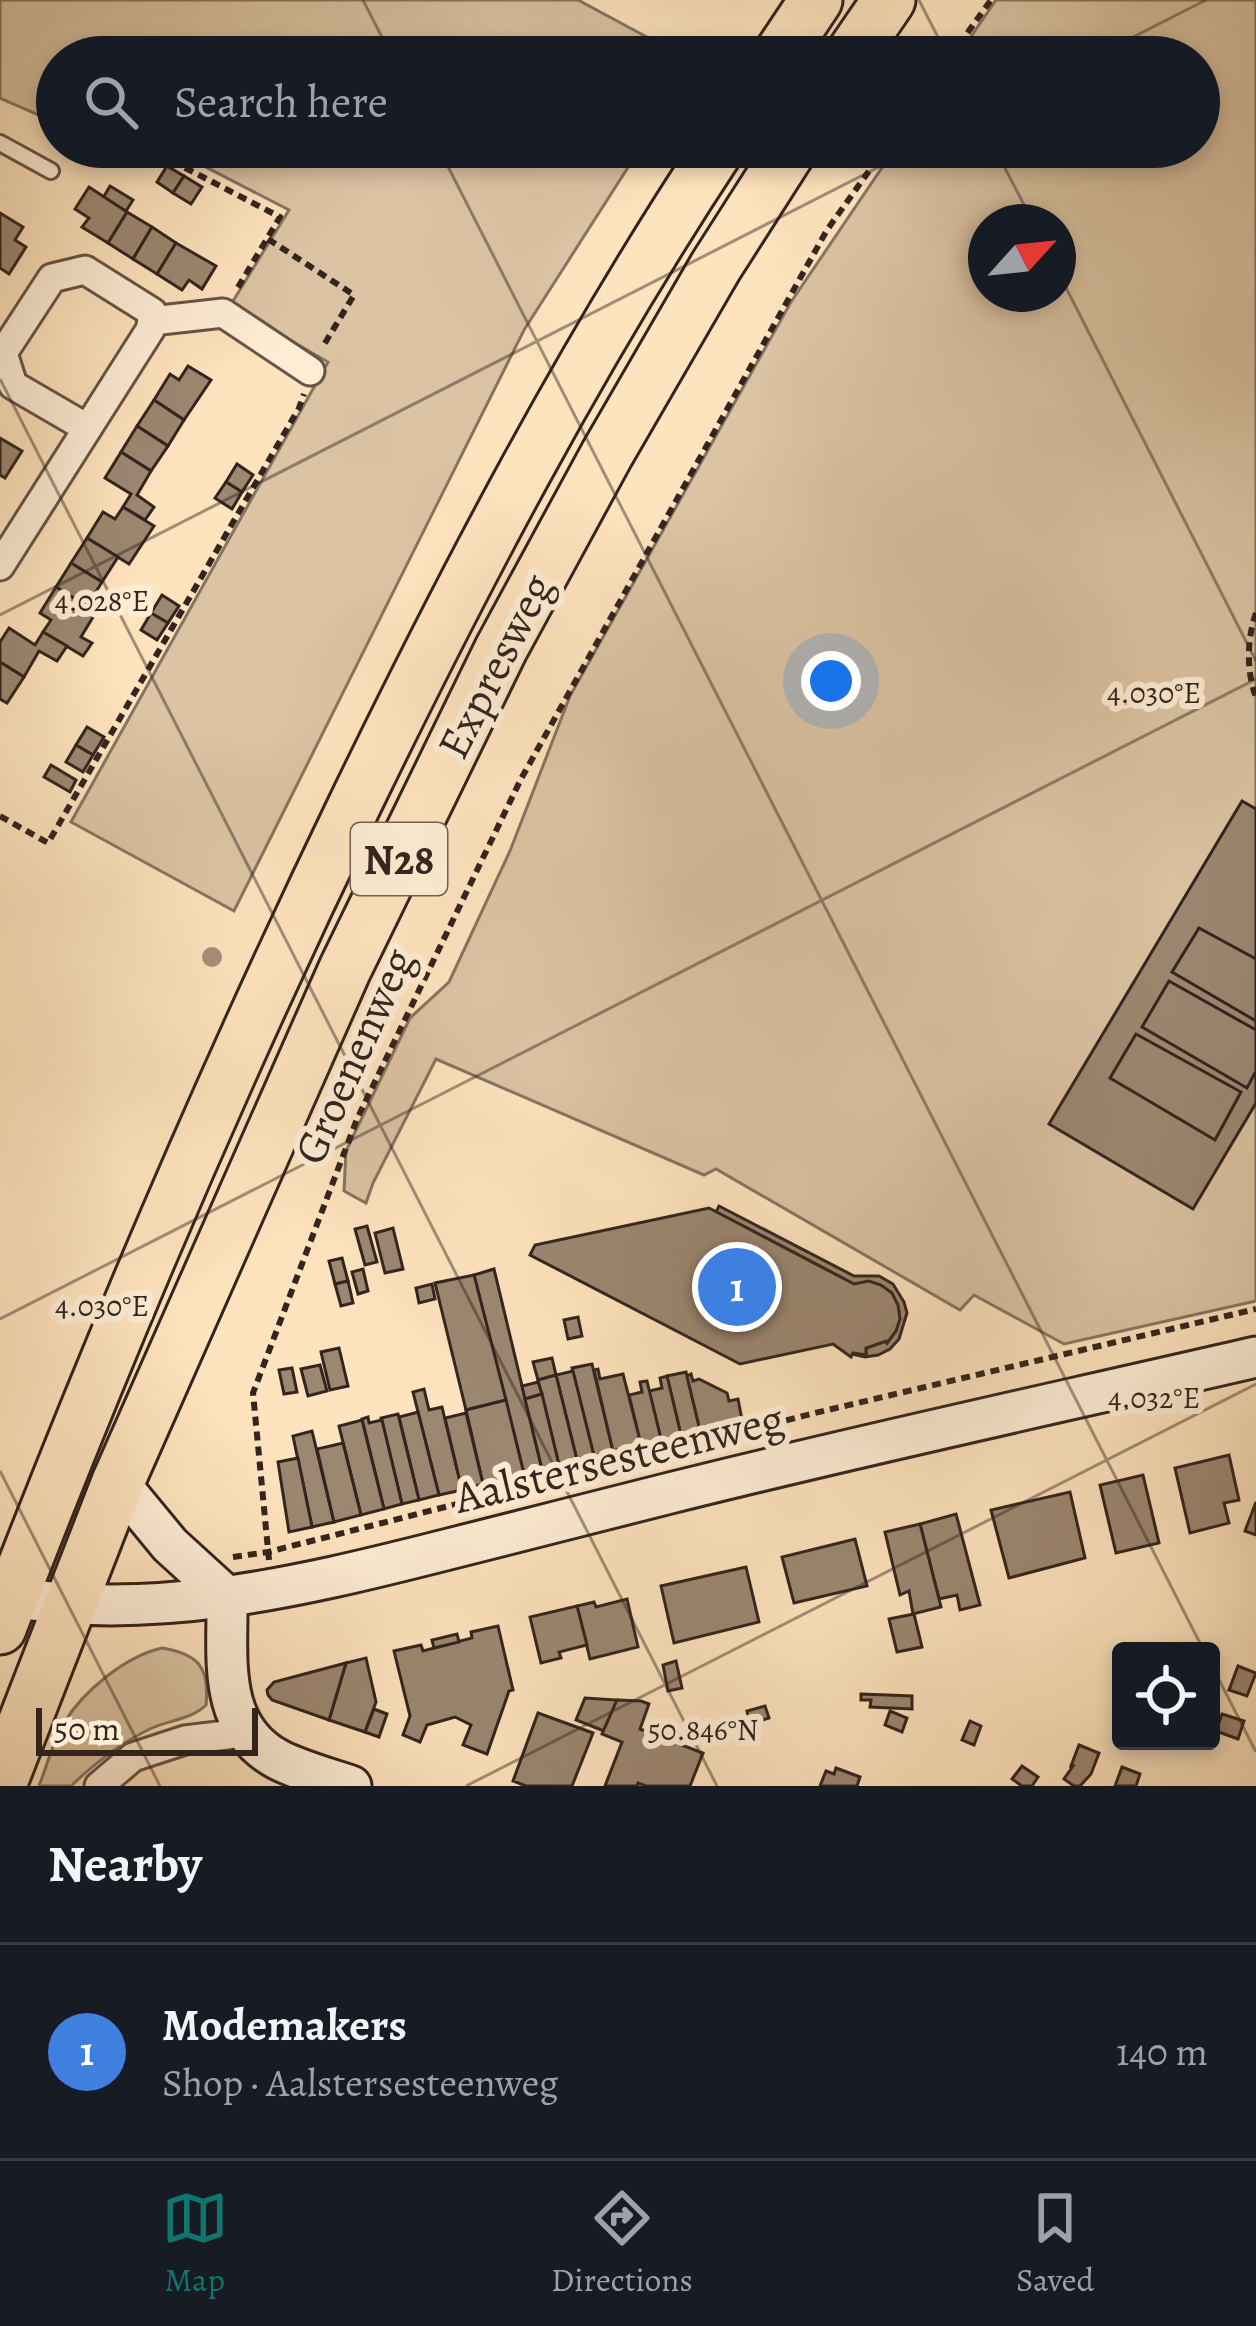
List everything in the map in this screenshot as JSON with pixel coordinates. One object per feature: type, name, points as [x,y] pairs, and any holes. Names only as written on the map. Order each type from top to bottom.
[{"type":"highway","points":[[792,36],[816,0]]},
{"type":"highway","points":[[864,36],[889,0]]},
{"type":"highway","name":"Expresweg","points":[[4,1606],[257,1011],[444,620],[606,329],[705,168]]},
{"type":"highway","name":"Expresweg","points":[[71,1603],[118,1482],[345,969],[501,649],[607,454],[779,168]]},
{"type":"highway","name":"N28","points":[[0,1784],[71,1603]]},
{"type":"main road","name":"Aalstersesteenweg","points":[[4,1606],[227,1597],[270,1571],[343,1576],[676,1491],[1256,1357]]},
{"type":"main road","points":[[118,1482],[152,1525],[227,1597],[228,1676],[243,1733],[281,1761],[351,1786]]},
{"type":"street","points":[[0,566],[149,330],[152,321],[152,311],[85,270],[52,278],[3,353],[14,385],[87,428]]},
{"type":"street","points":[[152,321],[223,313],[310,371]]},
{"type":"street","points":[[99,1786],[133,1757],[185,1740],[243,1733]]},
{"type":"lane","points":[[0,143],[36,163]]},
{"type":"lane","points":[[46,168],[51,171]]},
{"type":"path","points":[[965,36],[991,0]]},
{"type":"path","points":[[186,168],[280,217],[223,313]]},
{"type":"path","name":"Groenenweg","points":[[270,1571],[254,1393],[357,1119],[521,779],[827,230],[871,168]]},
{"type":"path","points":[[0,816],[48,843],[299,407],[310,371],[354,295],[268,239]]},
{"type":"path","points":[[1256,613],[1249,655],[1256,697]]},
{"type":"path","points":[[189,1564],[270,1571],[815,1413],[1256,1310]]},
{"type":"shaded area","points":[[0,0],[578,0],[645,36],[36,36],[36,114],[0,98]]},
{"type":"shaded area","points":[[996,0],[1256,0],[1256,1301],[1064,1344],[974,1295],[960,1310],[716,1169],[704,1175],[436,1059],[366,1203],[344,1191],[346,1151],[410,1018],[449,982],[510,851],[570,696],[791,302],[882,168],[1220,168],[1220,36],[971,36]]},
{"type":"shaded area","points":[[208,168],[628,168],[524,330],[234,911],[71,822],[328,362],[230,306],[289,210]]},
{"type":"shaded area","points":[[162,1648],[185,1654],[199,1664],[206,1681],[206,1705],[130,1740],[71,1786],[39,1786],[60,1730],[82,1699],[120,1667]]},
{"type":"building","points":[[166,168],[184,176],[173,193],[157,182]]},
{"type":"building","points":[[184,176],[202,187],[191,204],[173,193]]},
{"type":"building","points":[[110,186],[133,200],[126,211],[103,198]]},
{"type":"building","points":[[89,187],[127,212],[108,243],[82,227],[89,218],[75,209]]},
{"type":"building","points":[[127,212],[152,227],[133,259],[108,243]]},
{"type":"building","points":[[0,213],[23,227],[15,240],[26,247],[9,274],[0,268]]},
{"type":"building","points":[[152,227],[176,243],[157,274],[133,259]]},
{"type":"building","points":[[176,243],[216,266],[202,289],[189,280],[182,290],[157,274]]},
{"type":"building","points":[[188,366],[211,380],[184,420],[154,400],[170,374],[179,380]]},
{"type":"building","points":[[154,400],[184,420],[168,446],[137,426]]},
{"type":"building","points":[[137,426],[168,446],[151,471],[121,452]]},
{"type":"building","points":[[0,438],[22,451],[5,478],[0,475]]},
{"type":"building","points":[[121,452],[151,471],[137,495],[154,507],[145,520],[123,507],[131,494],[105,478]]},
{"type":"building","points":[[237,464],[253,475],[242,492],[226,482]]},
{"type":"building","points":[[226,482],[242,492],[232,509],[215,498]]},
{"type":"building","points":[[123,507],[154,526],[129,564],[87,538],[103,512],[115,519]]},
{"type":"building","points":[[87,538],[118,557],[102,582],[71,563]]},
{"type":"building","points":[[71,563],[102,582],[87,606],[56,587]]},
{"type":"building","points":[[56,587],[96,612],[81,637],[92,643],[83,656],[43,632],[51,620],[40,613]]},
{"type":"building","points":[[162,595],[179,606],[168,623],[151,613]]},
{"type":"building","points":[[151,613],[168,623],[157,640],[141,630]]},
{"type":"building","points":[[9,628],[35,645],[43,632],[67,646],[57,661],[39,651],[24,677],[0,662],[0,642]]},
{"type":"building","points":[[0,662],[24,677],[7,703],[0,699]]},
{"type":"building","points":[[87,727],[104,737],[93,755],[76,745]]},
{"type":"building","points":[[76,745],[93,755],[83,772],[66,762]]},
{"type":"building","points":[[51,765],[76,780],[70,792],[44,777]]},
{"type":"building","points":[[1242,801],[1256,809],[1256,1103],[1193,1209],[1049,1124]]},
{"type":"building","points":[[1199,928],[1256,959],[1256,1021],[1172,972]]},
{"type":"building","points":[[1169,981],[1256,1030],[1256,1071],[1247,1088],[1142,1027]]},
{"type":"building","points":[[1136,1034],[1241,1092],[1215,1140],[1110,1078]]},
{"type":"building","points":[[719,1206],[854,1276],[879,1276],[893,1284],[907,1313],[899,1339],[878,1355],[865,1357],[852,1354],[866,1355],[866,1348],[887,1343],[896,1331],[899,1311],[892,1293],[875,1283],[854,1284],[716,1212]]},
{"type":"building","points":[[709,1208],[854,1284],[881,1285],[898,1305],[896,1331],[887,1343],[866,1348],[866,1355],[853,1353],[851,1357],[833,1344],[740,1364],[530,1255],[535,1245]]},
{"type":"building","points":[[367,1226],[377,1262],[365,1265],[355,1229]]},
{"type":"building","points":[[393,1228],[403,1269],[385,1273],[375,1233]]},
{"type":"building","points":[[342,1258],[348,1281],[335,1284],[329,1261]]},
{"type":"building","points":[[363,1269],[368,1291],[358,1294],[352,1272]]},
{"type":"building","points":[[494,1269],[542,1469],[524,1474],[474,1275]]},
{"type":"building","points":[[474,1275],[506,1400],[466,1410],[435,1283]]},
{"type":"building","points":[[348,1281],[353,1303],[341,1306],[335,1284]]},
{"type":"building","points":[[432,1284],[435,1299],[419,1303],[416,1288]]},
{"type":"building","points":[[578,1317],[582,1336],[568,1339],[564,1320]]},
{"type":"building","points":[[339,1348],[348,1386],[330,1390],[321,1352]]},
{"type":"building","points":[[552,1358],[556,1375],[538,1380],[533,1362]]},
{"type":"building","points":[[592,1364],[613,1451],[594,1456],[572,1368]]},
{"type":"building","points":[[320,1365],[327,1391],[308,1396],[301,1369]]},
{"type":"building","points":[[292,1368],[297,1392],[284,1394],[279,1370]]},
{"type":"building","points":[[598,1369],[600,1379],[623,1374],[641,1444],[613,1451],[594,1370]]},
{"type":"building","points":[[573,1371],[594,1456],[577,1460],[556,1375]]},
{"type":"building","points":[[686,1372],[700,1430],[686,1436],[681,1435],[667,1376]]},
{"type":"building","points":[[691,1374],[693,1381],[699,1379],[727,1393],[729,1401],[738,1399],[742,1420],[700,1430],[687,1376]]},
{"type":"building","points":[[556,1375],[577,1460],[559,1465],[538,1380]]},
{"type":"building","points":[[667,1376],[681,1435],[666,1441],[661,1439],[649,1391],[662,1388],[660,1378]]},
{"type":"building","points":[[647,1381],[661,1439],[647,1445],[641,1444],[629,1395],[642,1392],[640,1382]]},
{"type":"building","points":[[538,1382],[542,1394],[525,1399],[522,1386]]},
{"type":"building","points":[[424,1389],[429,1410],[442,1407],[462,1490],[439,1495],[413,1392]]},
{"type":"building","points":[[542,1394],[559,1465],[542,1469],[525,1399]]},
{"type":"building","points":[[506,1400],[524,1474],[483,1484],[466,1410]]},
{"type":"building","points":[[418,1412],[439,1495],[419,1500],[399,1417]]},
{"type":"building","points":[[466,1413],[483,1484],[462,1490],[445,1418]]},
{"type":"building","points":[[398,1414],[419,1500],[402,1504],[381,1418]]},
{"type":"building","points":[[368,1417],[369,1423],[382,1420],[402,1504],[384,1509],[362,1419]]},
{"type":"building","points":[[362,1420],[384,1509],[361,1515],[339,1426]]},
{"type":"building","points":[[312,1431],[334,1522],[312,1527],[293,1436]]},
{"type":"building","points":[[343,1443],[361,1515],[334,1522],[317,1449]]},
{"type":"building","points":[[1229,1455],[1239,1500],[1224,1503],[1229,1523],[1190,1533],[1175,1468]]},
{"type":"building","points":[[298,1458],[312,1527],[289,1532],[278,1462]]},
{"type":"building","points":[[1143,1475],[1159,1543],[1116,1553],[1100,1485]]},
{"type":"building","points":[[1070,1492],[1085,1558],[1009,1578],[991,1510]]},
{"type":"building","points":[[1256,1502],[1256,1535],[1245,1531]]},
{"type":"building","points":[[956,1514],[980,1605],[960,1610],[957,1595],[939,1599],[920,1524]]},
{"type":"building","points":[[920,1524],[941,1607],[913,1614],[909,1591],[900,1595],[885,1532]]},
{"type":"building","points":[[855,1539],[867,1586],[794,1603],[782,1557]]},
{"type":"building","points":[[746,1567],[759,1622],[674,1643],[661,1586]]},
{"type":"building","points":[[627,1599],[638,1647],[590,1659],[577,1606],[594,1602],[596,1607]]},
{"type":"building","points":[[577,1606],[587,1645],[559,1652],[561,1658],[541,1663],[530,1617]]},
{"type":"building","points":[[914,1614],[922,1647],[897,1652],[889,1619]]},
{"type":"building","points":[[498,1626],[513,1690],[487,1754],[463,1745],[471,1725],[455,1717],[427,1725],[420,1742],[403,1735],[410,1716],[394,1651],[421,1645],[423,1651]]},
{"type":"building","points":[[457,1634],[459,1642],[434,1648],[432,1640]]},
{"type":"building","points":[[366,1658],[376,1702],[365,1732],[329,1720],[346,1663]]},
{"type":"building","points":[[676,1661],[682,1688],[668,1691],[663,1665]]},
{"type":"building","points":[[346,1663],[329,1720],[268,1695],[274,1682]]},
{"type":"building","points":[[1238,1666],[1256,1673],[1247,1696],[1229,1690]]},
{"type":"building","points":[[861,1694],[912,1696],[912,1709],[870,1707],[871,1700],[861,1700]]},
{"type":"building","points":[[585,1698],[617,1700],[604,1731],[576,1720]]},
{"type":"building","points":[[617,1700],[649,1704],[640,1729],[703,1753],[690,1786],[605,1786],[622,1742],[602,1734]]},
{"type":"building","points":[[765,1706],[769,1718],[750,1724],[747,1711]]},
{"type":"building","points":[[374,1709],[387,1714],[379,1737],[365,1732]]},
{"type":"building","points":[[890,1711],[907,1718],[902,1732],[885,1725]]},
{"type":"building","points":[[538,1713],[593,1733],[572,1786],[526,1786],[513,1781]]},
{"type":"building","points":[[1222,1714],[1244,1721],[1238,1739],[1220,1732]]},
{"type":"building","points":[[970,1721],[981,1726],[974,1745],[962,1740]]},
{"type":"building","points":[[1079,1745],[1099,1753],[1091,1774],[1074,1786],[1064,1779]]},
{"type":"building","points":[[1022,1766],[1038,1777],[1032,1786],[1012,1779]]},
{"type":"building","points":[[1122,1767],[1140,1774],[1136,1786],[1115,1786]]},
{"type":"building","points":[[836,1768],[860,1777],[857,1786],[820,1786],[826,1771],[834,1774]]},
{"type":"place","name":"Modemakers","points":[[737,1287]]}]
